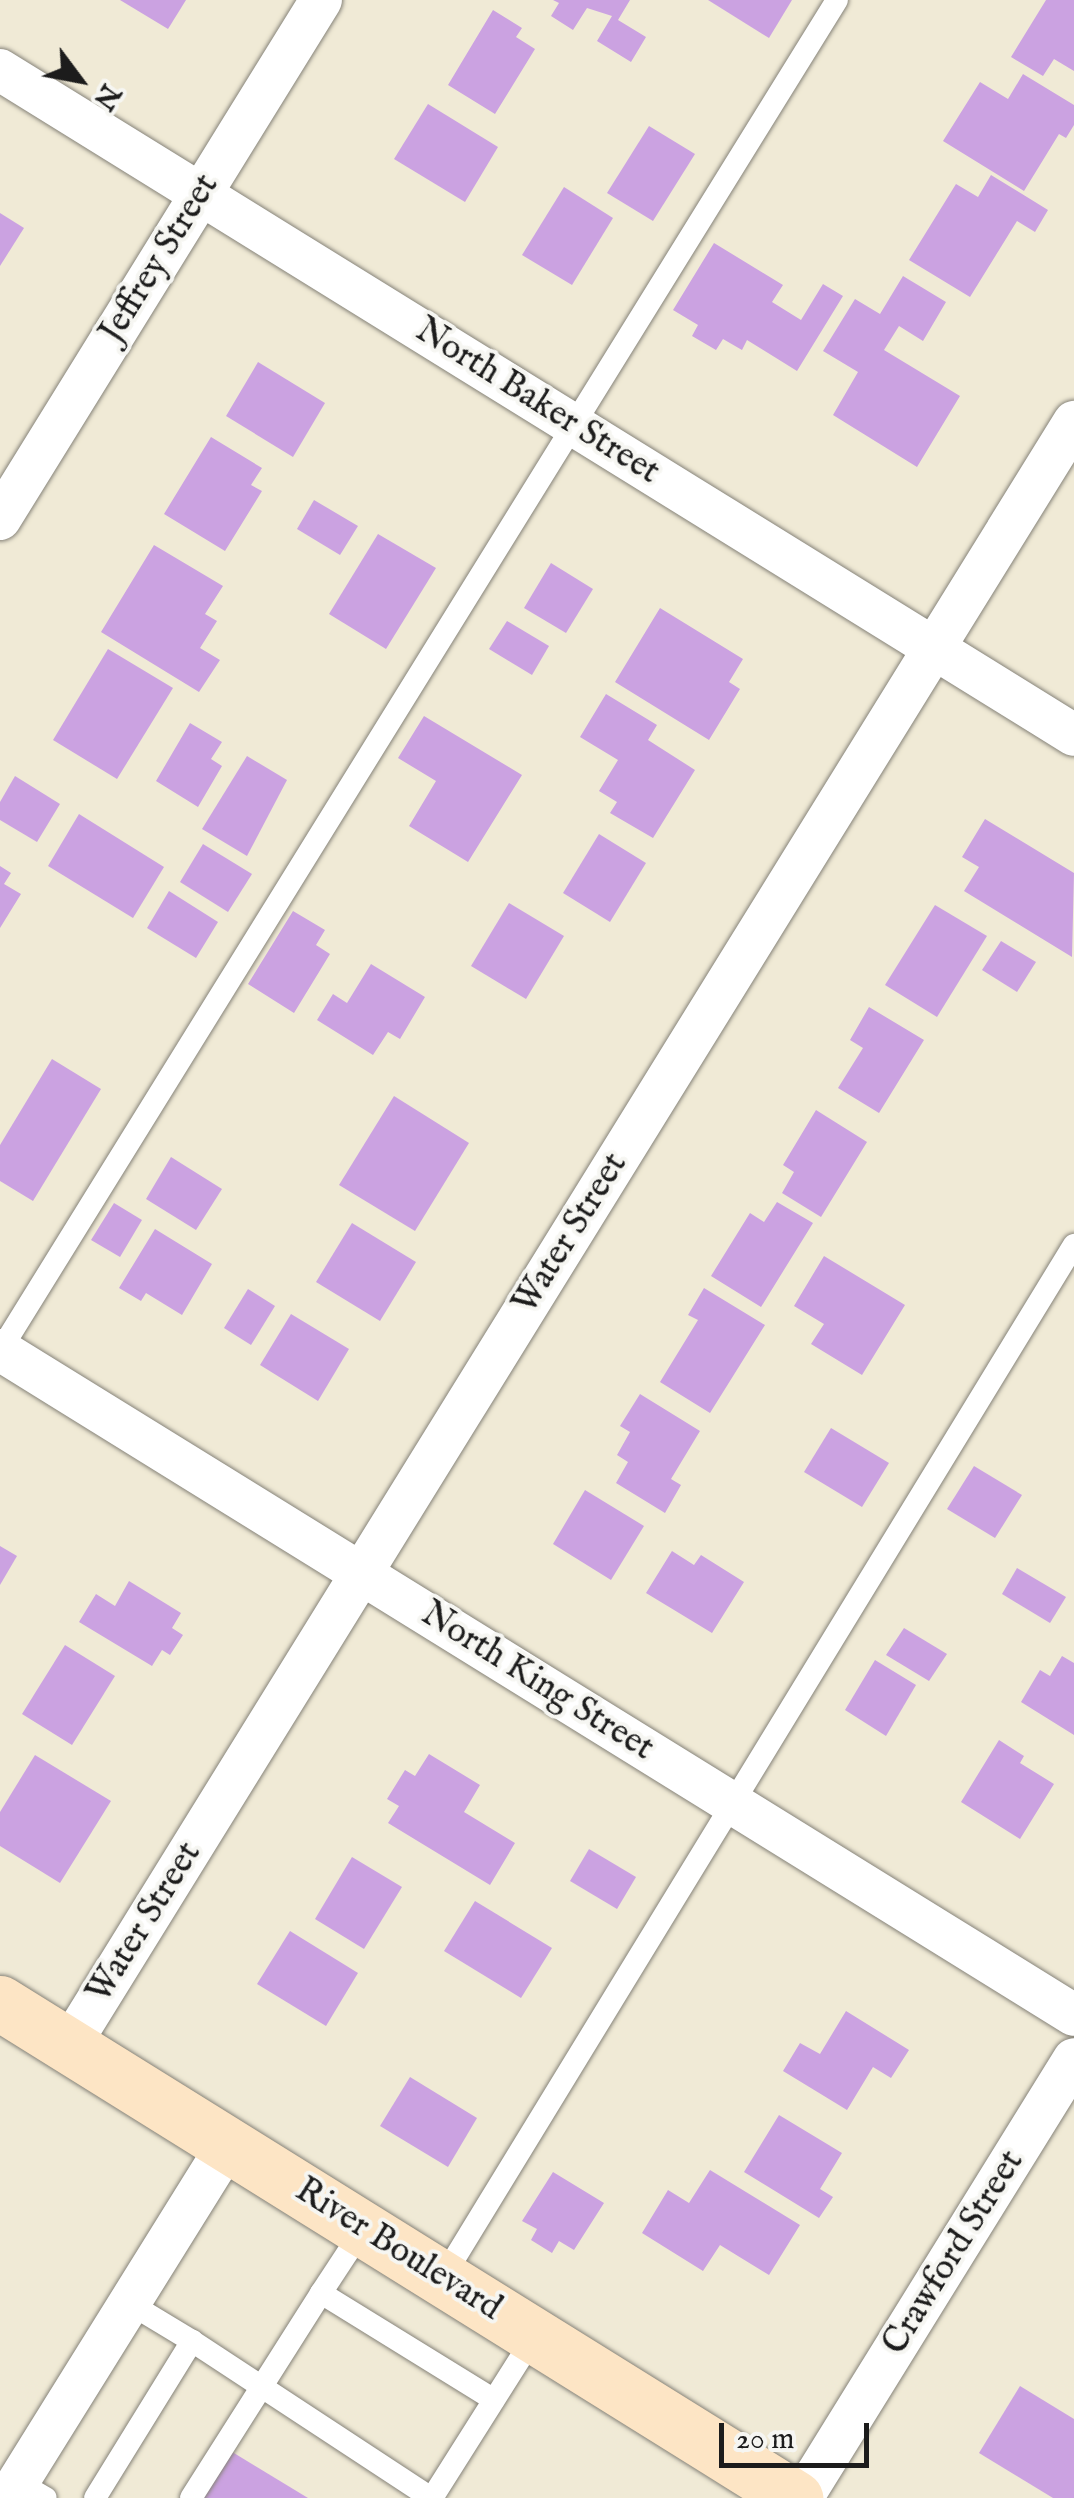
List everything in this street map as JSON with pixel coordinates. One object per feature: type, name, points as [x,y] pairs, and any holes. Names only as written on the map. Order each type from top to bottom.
[{"type":"main road","name":"River Boulevard","points":[[0,2003],[798,2498]]},
{"type":"street","name":"Jeffrey Street","points":[[0,519],[321,0]]},
{"type":"street","name":"North Baker Street","points":[[0,70],[1074,734]]},
{"type":"street","name":"Water Street","points":[[69,2046],[1074,422]]},
{"type":"street","name":"North King Street","points":[[0,1351],[1074,2015]]},
{"type":"street","name":"Crawford Street","points":[[798,2498],[1074,2058]]},
{"type":"street","points":[[24,2493],[129,2304],[228,2144]]},
{"type":"lane","points":[[0,1351],[836,0]]},
{"type":"lane","points":[[442,2278],[1074,1245]]},
{"type":"lane","points":[[190,2498],[362,2228]]},
{"type":"lane","points":[[321,2292],[494,2400]]},
{"type":"lane","points":[[129,2304],[432,2498],[534,2335]]},
{"type":"lane","points":[[95,2498],[192,2341]]},
{"type":"building","points":[[120,0],[186,0],[168,29]]},
{"type":"building","points":[[553,0],[630,0],[618,20],[646,37],[631,62],[597,41],[612,16],[587,8],[573,30],[551,16],[559,3]]},
{"type":"building","points":[[708,0],[792,0],[769,38]]},
{"type":"building","points":[[1046,0],[1074,0],[1074,71],[1054,59],[1043,76],[1011,57]]},
{"type":"building","points":[[493,10],[522,28],[516,37],[535,49],[495,114],[448,85]]},
{"type":"building","points":[[1023,74],[1074,105],[1074,125],[1066,138],[1059,134],[1024,191],[943,141],[980,82],[1008,99]]},
{"type":"building","points":[[428,104],[498,147],[465,202],[394,159]]},
{"type":"building","points":[[649,126],[695,154],[653,221],[607,193]]},
{"type":"building","points":[[991,175],[1048,210],[1035,232],[1017,221],[970,297],[909,260],[956,184],[978,197]]},
{"type":"building","points":[[564,187],[613,218],[572,285],[522,255]]},
{"type":"building","points":[[0,213],[24,228],[0,266]]},
{"type":"building","points":[[714,243],[783,285],[772,302],[801,320],[823,284],[843,296],[797,371],[747,340],[742,350],[723,339],[716,350],[692,336],[698,325],[673,310]]},
{"type":"building","points":[[903,276],[946,302],[923,341],[899,326],[884,350],[960,396],[917,467],[833,415],[858,372],[823,351],[855,299],[880,314]]},
{"type":"building","points":[[258,362],[325,403],[293,457],[226,416]]},
{"type":"building","points":[[211,437],[262,468],[251,485],[262,491],[225,551],[164,514]]},
{"type":"building","points":[[314,500],[358,526],[340,555],[297,529]]},
{"type":"building","points":[[378,534],[436,568],[386,649],[329,614]]},
{"type":"building","points":[[154,545],[223,586],[205,614],[217,621],[200,648],[220,660],[199,692],[101,632]]},
{"type":"building","points":[[551,563],[593,589],[566,633],[524,608]]},
{"type":"building","points":[[660,608],[743,659],[729,682],[740,689],[709,740],[615,682]]},
{"type":"building","points":[[507,621],[549,646],[532,675],[489,649]]},
{"type":"building","points":[[108,649],[173,688],[117,779],[53,740]]},
{"type":"building","points":[[606,694],[657,725],[648,740],[695,770],[653,838],[610,813],[617,802],[599,791],[618,760],[580,737]]},
{"type":"building","points":[[424,716],[522,775],[468,862],[409,826],[436,781],[398,758]]},
{"type":"building","points":[[190,723],[222,742],[211,759],[222,766],[198,807],[156,781]]},
{"type":"building","points":[[247,756],[287,780],[247,856],[202,829]]},
{"type":"building","points":[[15,776],[60,804],[37,842],[0,820],[0,802]]},
{"type":"building","points":[[79,814],[164,867],[133,918],[48,866]]},
{"type":"building","points":[[985,819],[1074,873],[1072,957],[964,891],[979,867],[962,857]]},
{"type":"building","points":[[599,834],[646,863],[610,922],[563,893]]},
{"type":"building","points":[[203,844],[252,874],[228,912],[180,882]]},
{"type":"building","points":[[0,866],[11,873],[4,884],[21,894],[0,928]]},
{"type":"building","points":[[169,891],[218,922],[196,958],[147,928]]},
{"type":"building","points":[[509,903],[564,936],[526,999],[471,966]]},
{"type":"building","points":[[935,905],[987,936],[937,1017],[885,985]]},
{"type":"building","points":[[293,911],[325,930],[316,945],[330,954],[294,1013],[248,984]]},
{"type":"building","points":[[1001,941],[1036,962],[1017,992],[982,970]]},
{"type":"building","points":[[371,964],[425,997],[400,1039],[388,1032],[373,1055],[317,1020],[333,994],[347,1003]]},
{"type":"building","points":[[869,1007],[924,1040],[879,1113],[838,1088],[863,1048],[850,1040]]},
{"type":"building","points":[[52,1059],[101,1089],[33,1201],[0,1181],[0,1145]]},
{"type":"building","points":[[394,1096],[469,1143],[415,1231],[339,1185]]},
{"type":"building","points":[[816,1110],[867,1142],[821,1217],[782,1193],[794,1172],[783,1165]]},
{"type":"building","points":[[171,1157],[222,1189],[196,1230],[146,1199]]},
{"type":"building","points":[[777,1202],[813,1223],[761,1307],[711,1276],[750,1213],[764,1222]]},
{"type":"building","points":[[114,1203],[142,1220],[120,1257],[91,1240]]},
{"type":"building","points":[[352,1223],[416,1262],[380,1321],[316,1282]]},
{"type":"building","points":[[155,1229],[212,1264],[182,1315],[146,1293],[141,1301],[119,1288]]},
{"type":"building","points":[[824,1256],[905,1305],[862,1375],[811,1344],[824,1324],[794,1306]]},
{"type":"building","points":[[704,1288],[765,1325],[710,1413],[660,1382],[698,1320],[688,1315]]},
{"type":"building","points":[[248,1289],[275,1306],[251,1345],[224,1328]]},
{"type":"building","points":[[291,1314],[349,1349],[318,1401],[260,1365]]},
{"type":"building","points":[[640,1394],[700,1431],[671,1479],[681,1485],[665,1513],[616,1483],[628,1462],[617,1455],[630,1432],[620,1426]]},
{"type":"building","points":[[831,1428],[889,1463],[862,1507],[804,1472]]},
{"type":"building","points":[[974,1466],[1022,1495],[995,1538],[947,1509]]},
{"type":"building","points":[[585,1490],[644,1526],[611,1580],[553,1544]]},
{"type":"building","points":[[0,1546],[17,1556],[0,1585]]},
{"type":"building","points":[[672,1551],[694,1565],[701,1555],[744,1582],[712,1633],[646,1593]]},
{"type":"building","points":[[1017,1568],[1066,1597],[1050,1623],[1002,1594]]},
{"type":"building","points":[[129,1581],[181,1613],[172,1628],[183,1635],[170,1655],[162,1650],[152,1666],[79,1622],[96,1594],[115,1606]]},
{"type":"building","points":[[904,1628],[947,1654],[929,1681],[886,1655]]},
{"type":"building","points":[[65,1645],[115,1676],[72,1745],[22,1714]]},
{"type":"building","points":[[1062,1656],[1074,1663],[1074,1735],[1021,1702],[1040,1670],[1050,1676]]},
{"type":"building","points":[[875,1660],[916,1685],[886,1736],[845,1710]]},
{"type":"building","points":[[999,1740],[1024,1756],[1020,1763],[1054,1784],[1020,1839],[961,1802]]},
{"type":"building","points":[[429,1754],[480,1785],[464,1812],[515,1843],[490,1885],[388,1823],[399,1806],[387,1799],[405,1770],[415,1776]]},
{"type":"building","points":[[35,1755],[111,1801],[60,1883],[0,1846],[0,1812]]},
{"type":"building","points":[[589,1849],[636,1877],[617,1909],[570,1881]]},
{"type":"building","points":[[352,1857],[402,1887],[364,1949],[315,1919]]},
{"type":"building","points":[[475,1901],[552,1948],[521,1998],[444,1951]]},
{"type":"building","points":[[290,1931],[358,1973],[326,2026],[257,1984]]},
{"type":"building","points":[[846,2011],[909,2050],[891,2078],[873,2067],[847,2110],[783,2071],[800,2043],[820,2054]]},
{"type":"building","points":[[410,2077],[477,2118],[448,2167],[380,2126]]},
{"type":"building","points":[[779,2115],[842,2153],[820,2189],[833,2197],[819,2218],[744,2172]]},
{"type":"building","points":[[710,2170],[800,2225],[769,2275],[720,2245],[703,2271],[642,2233],[668,2190],[689,2203]]},
{"type":"building","points":[[553,2172],[604,2203],[574,2250],[559,2241],[552,2253],[531,2240],[537,2229],[522,2221]]},
{"type":"building","points":[[1020,2386],[1074,2419],[1074,2498],[1053,2498],[979,2453]]},
{"type":"building","points":[[229,2450],[308,2498],[200,2498]]}]
